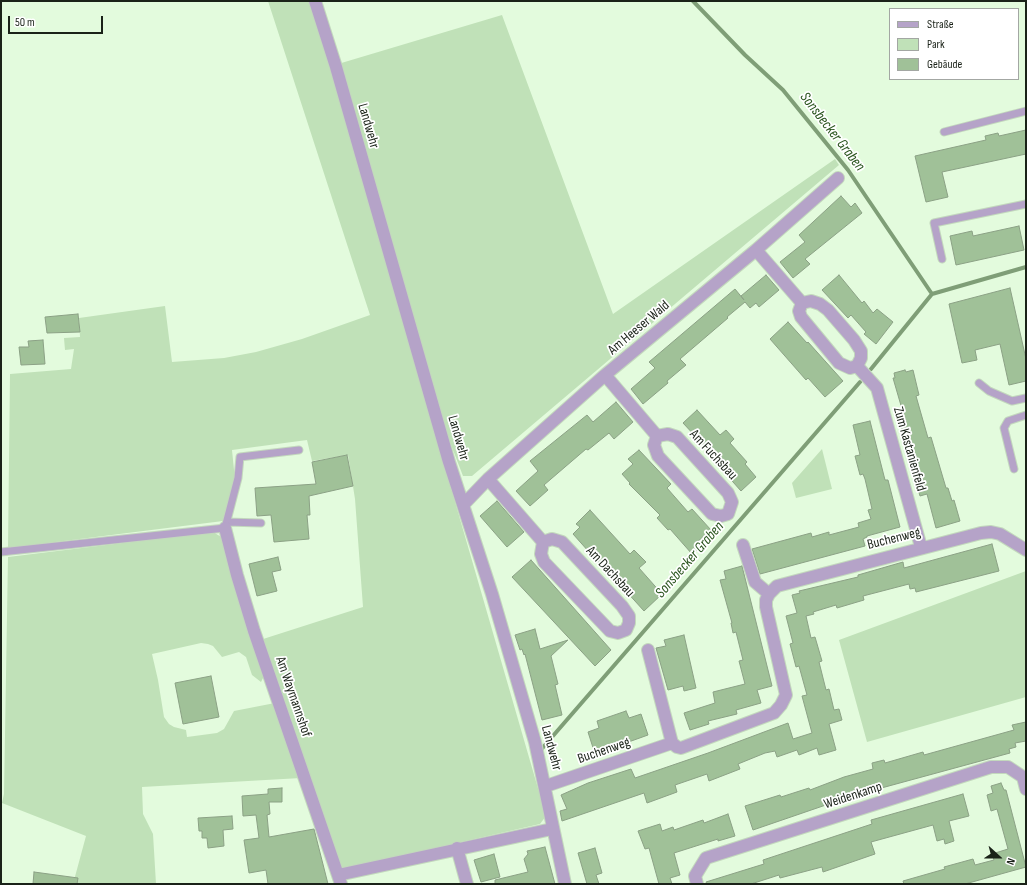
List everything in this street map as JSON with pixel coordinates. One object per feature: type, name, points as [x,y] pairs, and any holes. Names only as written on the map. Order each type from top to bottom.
[{"type":"street","name":"Landwehr","points":[[315,1],[336,67],[463,505],[492,594],[535,742],[546,786],[552,829],[566,884]]},
{"type":"street","name":"Am Heeser Wald","points":[[463,505],[488,479],[605,375],[756,250],[838,178]]},
{"type":"street","points":[[756,250],[802,303]]},
{"type":"street","points":[[811,301],[820,304],[828,310],[854,340],[861,351],[861,358],[857,366],[850,368],[839,362],[801,317],[800,311],[802,303],[811,301]]},
{"type":"street","name":"Zum Kastanienfeld","points":[[857,366],[877,388],[921,547]]},
{"type":"street","points":[[605,375],[657,436]]},
{"type":"street","name":"Am Fuchsbau","points":[[668,434],[676,437],[728,493],[732,502],[728,514],[721,516],[712,514],[658,456],[654,445],[657,436],[668,434]]},
{"type":"street","points":[[488,479],[544,542]]},
{"type":"street","name":"Am Waymannshof","points":[[226,525],[237,575],[254,630],[339,880],[457,848],[552,829]]},
{"type":"street","name":"Buchenweg","points":[[546,786],[672,744],[681,748],[774,713],[781,705],[786,695],[766,607],[766,600],[769,594],[777,586],[785,582],[921,547],[991,532],[1004,535],[1026,550]]},
{"type":"street","name":"Am Dachsbau","points":[[552,539],[562,542],[622,606],[630,618],[626,630],[618,633],[610,631],[544,562],[541,554],[544,542],[552,539]]},
{"type":"street","points":[[743,545],[755,582],[769,594]]},
{"type":"street","points":[[648,650],[672,744]]},
{"type":"street","name":"Weidenkamp","points":[[697,884],[695,876],[706,858],[991,767],[1008,766],[1023,777],[1026,789]]},
{"type":"street","points":[[457,848],[467,884]]},
{"type":"lane","points":[[944,132],[1026,111]]},
{"type":"lane","points":[[942,258],[934,223],[1026,204]]},
{"type":"lane","points":[[979,383],[989,391],[1012,401],[1026,398]]},
{"type":"lane","points":[[1014,469],[1004,428],[1008,422],[1026,415]]},
{"type":"lane","points":[[226,525],[238,478],[240,457],[299,450]]},
{"type":"lane","points":[[1,552],[226,525],[261,523]]},
{"type":"green space","points":[[268,1],[312,1],[398,305],[546,816],[540,824],[347,868],[340,867],[260,640],[363,607],[355,499],[348,455],[312,461],[307,440],[232,450],[235,480],[223,521],[8,548],[10,374],[71,369],[74,349],[65,350],[64,338],[80,337],[79,318],[165,306],[172,362],[224,358],[256,352],[302,339],[370,315]]},
{"type":"green space","points":[[502,15],[613,314],[835,159],[839,165],[472,476],[463,476],[443,424],[338,64]]},
{"type":"green space","points":[[822,449],[832,489],[796,498],[792,483]]},
{"type":"green space","points":[[213,532],[223,538],[265,674],[261,682],[252,675],[246,657],[239,652],[222,657],[213,646],[208,644],[201,643],[152,654],[164,717],[169,724],[174,727],[186,730],[187,737],[217,733],[224,729],[234,711],[275,703],[301,778],[142,787],[143,814],[153,834],[156,884],[73,884],[86,836],[2,803],[4,794],[8,557]]},
{"type":"green space","points":[[1026,571],[1026,697],[867,742],[839,640]]},
{"type":"building","points":[[1026,130],[1026,154],[942,172],[948,197],[926,202],[915,156],[986,140],[985,136],[998,133],[999,136]]},
{"type":"building","points":[[841,196],[851,207],[855,203],[862,213],[805,259],[810,264],[793,278],[780,262],[805,242],[799,235]]},
{"type":"building","points":[[1019,226],[1024,250],[956,265],[950,236],[972,231],[973,236]]},
{"type":"building","points":[[766,275],[779,290],[759,307],[756,303],[750,308],[745,302],[727,317],[728,318],[680,359],[686,365],[667,381],[668,383],[643,404],[631,389],[655,368],[649,362],[735,289],[744,300],[741,296]]},
{"type":"building","points":[[839,275],[862,303],[864,301],[873,313],[877,309],[893,322],[876,344],[864,334],[866,332],[851,315],[848,318],[822,290]]},
{"type":"building","points":[[1010,288],[1026,359],[1026,381],[1009,385],[1000,344],[975,350],[977,360],[962,363],[949,304]]},
{"type":"building","points":[[78,314],[80,332],[47,333],[45,317]]},
{"type":"building","points":[[788,322],[843,381],[825,397],[808,378],[806,380],[770,339]]},
{"type":"building","points":[[43,340],[45,364],[21,365],[19,347],[29,347],[28,341]]},
{"type":"building","points":[[905,370],[906,372],[913,370],[919,395],[916,396],[928,438],[931,437],[946,488],[948,488],[952,501],[954,500],[960,521],[936,528],[927,494],[920,496],[905,444],[898,410],[902,409],[893,378],[895,378],[894,373]]},
{"type":"building","points":[[616,402],[633,422],[614,439],[609,433],[588,450],[586,449],[544,485],[548,490],[530,506],[516,491],[538,471],[530,461],[587,415],[593,422]]},
{"type":"building","points":[[697,410],[720,435],[726,430],[734,439],[730,443],[747,462],[745,464],[756,477],[741,491],[709,455],[711,453],[683,423]]},
{"type":"building","points":[[870,421],[885,480],[888,480],[900,527],[867,536],[863,539],[865,546],[760,574],[752,549],[811,533],[812,537],[829,532],[829,535],[859,527],[858,523],[871,519],[868,510],[872,509],[865,479],[863,474],[860,475],[855,456],[860,455],[853,425]]},
{"type":"building","points":[[639,450],[671,484],[667,488],[688,512],[692,509],[711,530],[697,542],[701,547],[692,554],[670,529],[668,530],[657,518],[660,515],[629,484],[630,483],[622,474],[633,464],[628,459]]},
{"type":"building","points":[[347,455],[353,486],[309,496],[310,515],[307,515],[309,539],[274,542],[271,515],[257,516],[255,488],[316,484],[312,462]]},
{"type":"building","points":[[497,501],[524,532],[507,547],[480,516]]},
{"type":"building","points":[[590,510],[630,554],[634,550],[646,562],[639,568],[662,594],[644,611],[615,579],[613,581],[573,534],[580,527],[576,524]]},
{"type":"building","points":[[992,544],[999,571],[916,592],[915,588],[910,589],[909,584],[863,596],[864,600],[837,608],[836,605],[813,612],[814,614],[806,616],[811,638],[815,637],[822,661],[819,662],[826,690],[829,689],[834,710],[839,709],[842,720],[829,724],[836,750],[819,755],[817,748],[799,755],[797,750],[777,757],[775,751],[765,753],[738,764],[740,769],[709,781],[707,774],[675,785],[677,792],[647,803],[644,793],[562,821],[560,811],[567,809],[561,795],[588,783],[631,769],[635,778],[788,723],[793,739],[812,733],[802,696],[807,695],[799,666],[796,667],[790,644],[793,643],[786,616],[797,613],[792,595],[800,593],[799,591],[858,577],[858,575],[903,562],[904,568]]},
{"type":"building","points":[[278,557],[281,570],[272,572],[277,591],[257,596],[249,564]]},
{"type":"building","points":[[531,560],[611,650],[595,666],[512,577]]},
{"type":"building","points":[[742,566],[772,686],[757,690],[761,703],[736,710],[737,714],[708,721],[709,724],[690,730],[684,713],[715,703],[713,692],[745,684],[739,661],[743,660],[736,632],[733,633],[732,623],[720,580],[726,579],[724,571]]},
{"type":"building","points":[[535,629],[540,649],[568,640],[551,656],[558,684],[555,685],[562,715],[542,720],[525,654],[524,655],[522,649],[520,650],[515,635]]},
{"type":"building","points":[[684,635],[696,688],[684,691],[683,686],[668,690],[656,648],[666,646],[664,640]]},
{"type":"building","points":[[211,676],[219,717],[183,724],[175,683]]},
{"type":"building","points":[[626,711],[629,718],[641,714],[648,735],[595,754],[588,732],[599,728],[597,721]]},
{"type":"building","points":[[1026,722],[1026,741],[1015,743],[1016,747],[1009,749],[1010,753],[852,796],[753,830],[745,806],[780,795],[781,797],[809,788],[810,790],[844,777],[873,769],[872,763],[884,760],[885,763],[923,752],[924,755],[1014,730],[1012,725]]},
{"type":"building","points":[[1001,783],[1004,790],[1006,790],[1026,867],[965,884],[904,884],[903,881],[973,859],[975,865],[994,860],[992,854],[1008,849],[997,809],[991,811],[987,795],[993,793],[991,786]]},
{"type":"building","points":[[282,788],[282,802],[269,802],[270,814],[267,815],[269,837],[314,829],[328,884],[268,884],[266,870],[249,873],[244,840],[259,838],[256,815],[243,816],[242,796],[268,794],[268,789]]},
{"type":"building","points":[[963,794],[969,816],[949,821],[954,841],[945,844],[944,839],[937,841],[933,825],[871,842],[875,854],[823,872],[822,867],[780,878],[779,875],[751,884],[707,884],[706,882],[764,864],[763,860],[872,824],[871,820]]},
{"type":"building","points":[[728,814],[735,836],[718,841],[718,839],[674,853],[680,875],[670,878],[672,884],[659,884],[649,848],[645,849],[638,831],[660,824],[662,831],[673,827],[674,830],[703,820],[704,823]]},
{"type":"building","points":[[232,816],[233,829],[223,830],[224,846],[208,848],[207,838],[202,838],[202,831],[199,831],[198,818]]},
{"type":"building","points":[[545,847],[555,884],[495,884],[495,880],[528,872],[524,859],[528,854],[527,851]]},
{"type":"building","points":[[595,848],[602,873],[596,875],[599,884],[587,884],[578,853]]},
{"type":"building","points":[[494,854],[500,877],[481,882],[474,860]]},
{"type":"building","points":[[34,872],[78,878],[77,884],[33,884]]},
{"type":"waterway","name":"Sonsbecker Graben","points":[[693,1],[745,55],[783,90],[848,170],[932,294],[871,369]]},
{"type":"waterway","name":"Sonsbecker Graben","points":[[932,294],[1026,267]]},
{"type":"waterway","name":"Sonsbecker Graben","points":[[539,752],[860,382]]}]
